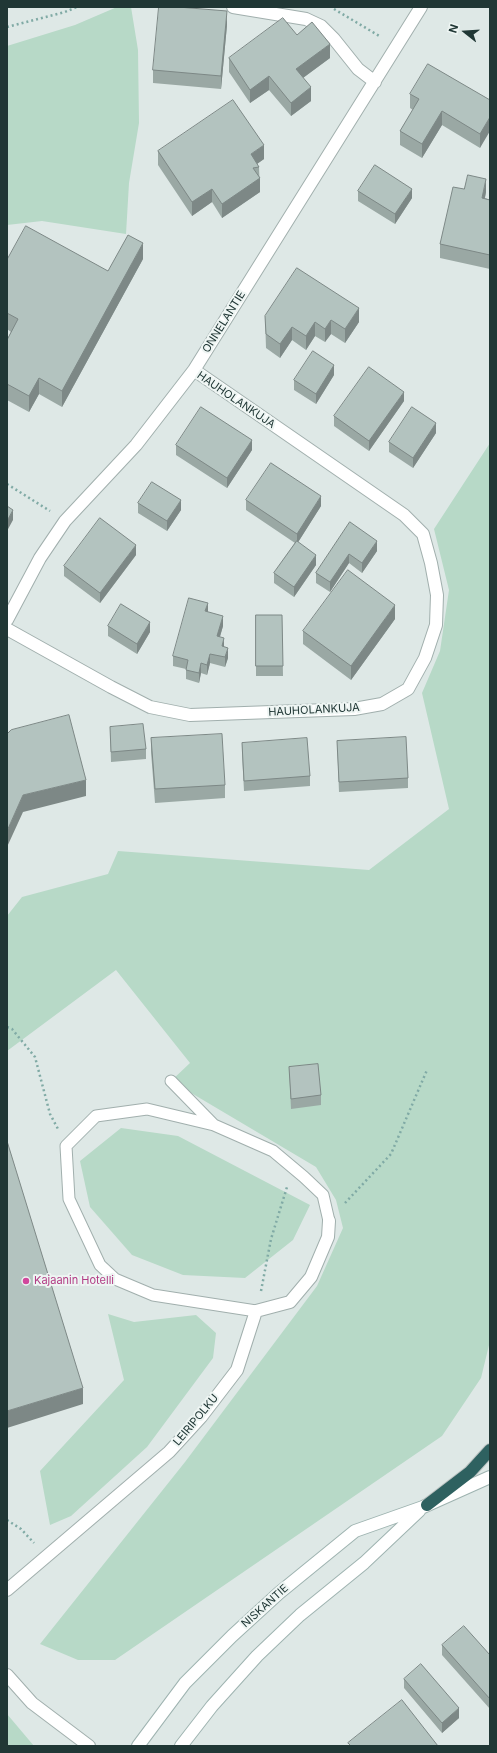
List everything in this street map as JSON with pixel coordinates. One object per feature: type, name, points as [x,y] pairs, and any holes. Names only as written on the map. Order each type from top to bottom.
[{"type":"highway","points":[[425,1506],[470,1472],[490,1450]]},
{"type":"street","points":[[233,7],[306,19],[321,26],[358,68],[375,82]]},
{"type":"street","name":"ONNELANTIE","points":[[7,620],[40,558],[65,521],[136,444],[194,370],[375,82],[420,7]]},
{"type":"street","name":"HAUHOLANKUJA","points":[[7,629],[150,707],[190,715],[354,709],[382,704],[408,689],[425,658],[436,625],[437,595],[431,563],[423,534],[404,515],[194,370]]},
{"type":"street","points":[[256,1311],[290,1302],[311,1277],[328,1237],[329,1221]]},
{"type":"street","name":"LEIRIPOLKU","points":[[7,1590],[169,1452],[201,1417],[237,1370],[256,1311]]},
{"type":"street","name":"NISKANTIE","points":[[138,1746],[185,1683],[232,1636],[279,1593],[355,1531],[425,1506],[490,1477]]},
{"type":"street","name":"NISKANTIE","points":[[181,1746],[212,1706],[257,1656],[300,1615],[364,1563],[425,1506]]},
{"type":"street","points":[[7,1675],[32,1703],[89,1746]]},
{"type":"lane","points":[[171,1081],[214,1125]]},
{"type":"lane","points":[[256,1311],[153,1295],[115,1279],[100,1265],[69,1199],[66,1146],[96,1116],[147,1109],[214,1125],[273,1151],[293,1167],[323,1195],[329,1221]]},
{"type":"path","points":[[7,27],[65,12],[78,7]]},
{"type":"path","points":[[330,7],[397,46]]},
{"type":"path","points":[[7,484],[65,521]]},
{"type":"path","points":[[7,1027],[12,1029],[35,1057],[50,1114],[66,1146]]},
{"type":"path","points":[[329,1221],[391,1154],[427,1070]]},
{"type":"path","points":[[256,1311],[271,1240],[293,1167]]},
{"type":"path","points":[[7,1520],[21,1529],[46,1557]]},
{"type":"green space","points":[[117,7],[131,7],[138,50],[139,123],[129,183],[126,234],[42,221],[7,225],[7,46],[75,25]]},
{"type":"green space","points":[[490,443],[490,1341],[481,1378],[442,1436],[115,1660],[78,1660],[40,1644],[185,1462],[317,1286],[343,1228],[336,1200],[316,1167],[171,1081],[190,1063],[116,970],[7,1051],[7,916],[22,897],[108,874],[118,851],[369,870],[449,809],[422,693],[440,651],[449,590],[434,529]]},
{"type":"green space","points":[[121,1128],[178,1136],[310,1205],[293,1240],[245,1278],[183,1275],[132,1255],[90,1207],[80,1161]]},
{"type":"green space","points":[[108,1314],[134,1322],[196,1315],[216,1333],[213,1358],[147,1447],[71,1516],[50,1525],[40,1471],[124,1380]]},
{"type":"green space","points":[[7,1714],[34,1746],[7,1746]]},
{"type":"building","points":[[159,7],[227,11],[221,76],[153,70]]},
{"type":"building","points":[[283,18],[297,35],[312,22],[330,44],[296,69],[311,87],[291,103],[269,76],[250,90],[229,58]]},
{"type":"building","points":[[428,64],[490,100],[490,117],[480,134],[442,111],[422,144],[400,131],[419,99],[410,94]]},
{"type":"building","points":[[233,100],[264,145],[251,154],[259,167],[253,168],[260,178],[222,204],[212,189],[192,202],[158,151]]},
{"type":"building","points":[[375,165],[412,189],[395,214],[358,191]]},
{"type":"building","points":[[468,175],[486,179],[482,198],[490,200],[490,255],[440,244],[453,187],[464,189]]},
{"type":"building","points":[[26,226],[108,271],[128,235],[143,243],[62,391],[39,378],[29,396],[7,384],[7,340],[18,319],[7,313],[7,260]]},
{"type":"building","points":[[297,268],[359,308],[345,329],[331,320],[325,329],[315,322],[306,336],[292,327],[280,344],[266,334],[265,316]]},
{"type":"building","points":[[313,351],[334,365],[316,394],[294,380]]},
{"type":"building","points":[[369,367],[404,392],[369,441],[334,416]]},
{"type":"building","points":[[201,407],[252,440],[227,478],[176,445]]},
{"type":"building","points":[[412,407],[436,423],[413,458],[389,442]]},
{"type":"building","points":[[271,463],[321,496],[297,534],[246,500]]},
{"type":"building","points":[[152,482],[181,500],[167,521],[138,503]]},
{"type":"building","points":[[7,506],[13,510],[7,521]]},
{"type":"building","points":[[100,518],[136,545],[100,593],[64,566]]},
{"type":"building","points":[[350,522],[377,541],[362,563],[349,554],[330,582],[316,573]]},
{"type":"building","points":[[297,541],[316,555],[294,587],[274,573]]},
{"type":"building","points":[[348,570],[395,605],[351,666],[303,631]]},
{"type":"building","points":[[189,598],[208,603],[205,611],[223,616],[217,636],[224,638],[222,646],[228,648],[225,657],[210,654],[207,665],[201,663],[199,673],[186,670],[188,660],[173,656]]},
{"type":"building","points":[[121,604],[150,622],[137,644],[108,626]]},
{"type":"building","points":[[256,615],[282,615],[283,666],[256,666]]},
{"type":"building","points":[[69,715],[86,780],[23,795],[7,831],[7,734],[11,730]]},
{"type":"building","points":[[143,724],[146,749],[111,752],[110,727]]},
{"type":"building","points":[[222,734],[225,785],[155,789],[151,738]]},
{"type":"building","points":[[406,737],[408,778],[339,782],[337,741]]},
{"type":"building","points":[[307,738],[310,776],[244,781],[242,743]]},
{"type":"building","points":[[318,1064],[321,1095],[291,1099],[289,1067]]},
{"type":"building","name":"Kajaanin Hotelli","points":[[7,1141],[83,1388],[7,1411]]},
{"type":"building","points":[[464,1626],[490,1655],[490,1699],[442,1645]]},
{"type":"building","points":[[421,1664],[459,1708],[442,1723],[404,1679]]},
{"type":"building","points":[[402,1700],[438,1746],[351,1746],[348,1743]]},
{"type":"place","name":"Kajaanin Hotelli","points":[[26,1281]]}]
